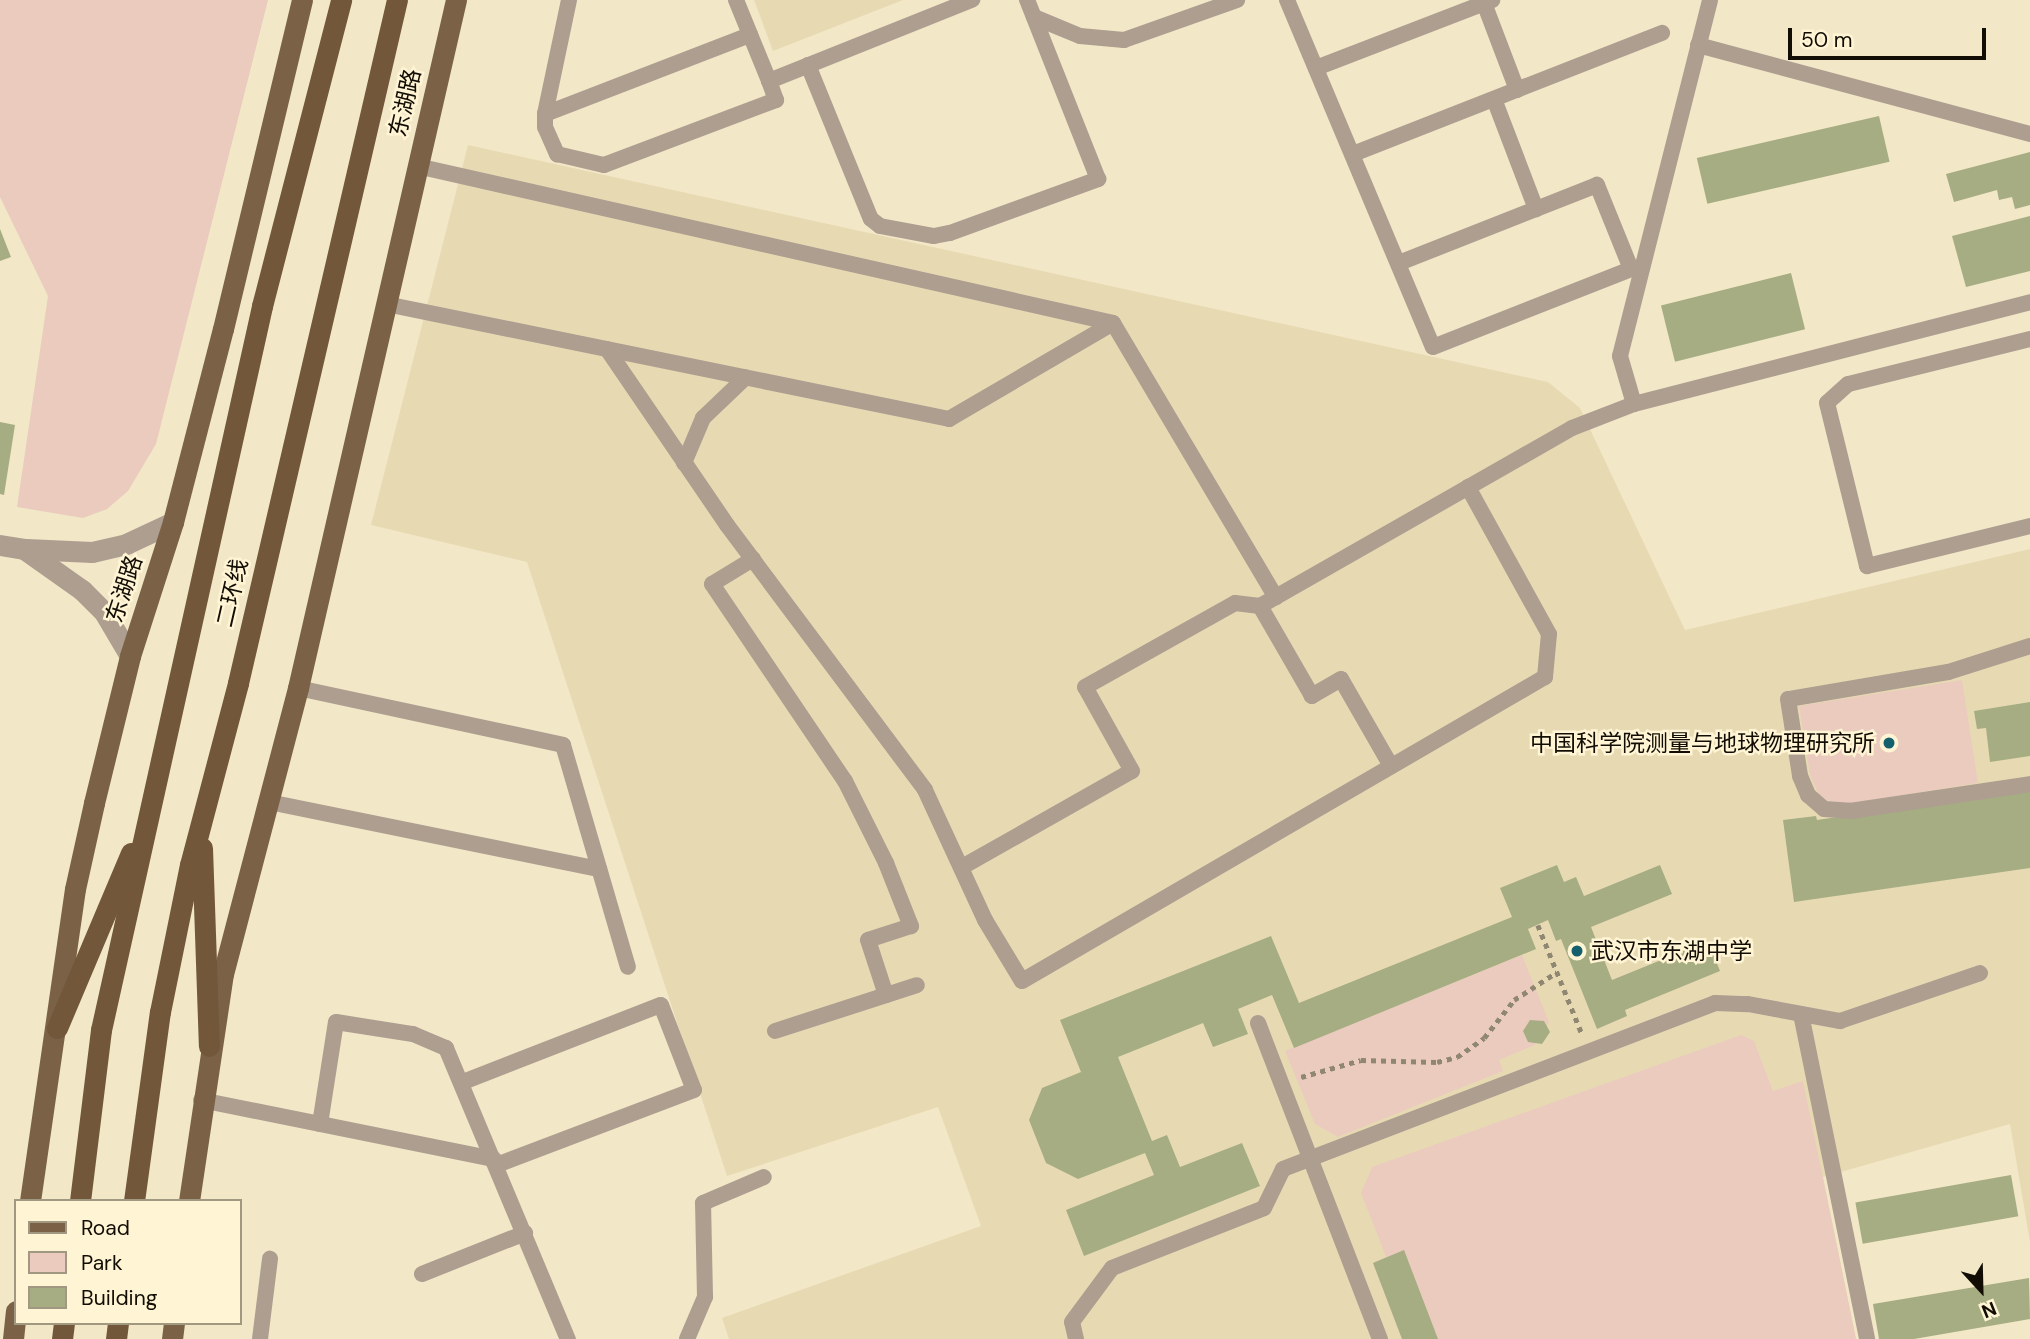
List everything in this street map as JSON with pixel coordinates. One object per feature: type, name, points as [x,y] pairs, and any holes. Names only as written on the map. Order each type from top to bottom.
[{"type":"highway","name":"二环线","points":[[80,1199],[101,1030],[262,306],[341,0]]},
{"type":"highway","name":"二环线","points":[[134,1199],[160,1012],[201,818],[238,683],[397,0]]},
{"type":"highway","points":[[57,1028],[152,803]]},
{"type":"highway","points":[[201,818],[209,1046]]},
{"type":"main road","name":"东湖路","points":[[30,1199],[75,889],[130,656],[173,522],[302,0]]},
{"type":"main road","name":"东湖路","points":[[189,1199],[209,1046],[223,974],[298,688],[456,0]]},
{"type":"street","points":[[0,545],[24,549],[92,552],[126,544],[173,522]]},
{"type":"street","points":[[24,549],[93,601],[130,656]]},
{"type":"lane","points":[[569,0],[545,114],[545,127],[557,154],[604,165],[776,100],[736,0]]},
{"type":"lane","points":[[769,81],[972,0]]},
{"type":"lane","points":[[808,65],[871,219],[880,226],[934,236],[950,233],[1098,179],[1027,0]]},
{"type":"lane","points":[[1034,17],[1080,36],[1124,40],[1237,0]]},
{"type":"lane","points":[[1287,0],[1433,347],[1630,269],[1597,185],[1399,262]]},
{"type":"lane","points":[[1634,404],[1619,356],[1710,0]]},
{"type":"lane","points":[[1316,68],[1488,1],[1517,90]]},
{"type":"lane","points":[[1353,154],[1662,33]]},
{"type":"lane","points":[[545,114],[750,35]]},
{"type":"lane","points":[[1699,45],[2030,134]]},
{"type":"lane","points":[[1494,99],[1536,209]]},
{"type":"lane","points":[[417,166],[1113,323],[1276,597]]},
{"type":"lane","points":[[962,867],[1132,771],[1085,687],[1235,603],[1260,606],[1572,428],[1634,404],[2030,302]]},
{"type":"lane","points":[[386,304],[949,419],[1113,323]]},
{"type":"lane","points":[[2030,339],[1848,384],[1827,403],[1867,566],[2030,526]]},
{"type":"lane","points":[[607,349],[752,559],[925,790],[985,920],[1022,981],[1545,677],[1549,635],[1468,487]]},
{"type":"lane","points":[[684,463],[703,418],[746,377]]},
{"type":"lane","points":[[752,559],[712,584],[845,781],[886,863],[911,926],[868,940],[886,995]]},
{"type":"lane","points":[[1260,606],[1312,696],[1341,679],[1391,766]]},
{"type":"lane","points":[[2030,646],[1948,672],[1788,699],[1800,776],[1808,795],[1825,809],[1850,811],[2030,784]]},
{"type":"lane","points":[[298,688],[563,745],[628,967]]},
{"type":"lane","points":[[269,802],[599,869]]},
{"type":"lane","points":[[1076,1339],[1072,1322],[1112,1268],[1264,1208],[1283,1169],[1724,1002],[1849,1019],[1980,973]]},
{"type":"lane","points":[[775,1031],[918,985]]},
{"type":"lane","points":[[201,1100],[496,1162],[694,1090],[662,1005],[463,1082]]},
{"type":"lane","points":[[1801,1014],[1867,1339]]},
{"type":"lane","points":[[320,1124],[336,1022],[434,1041],[446,1048],[463,1082],[566,1338]]},
{"type":"lane","points":[[1258,1023],[1380,1339]]},
{"type":"lane","points":[[687,1339],[705,1297],[703,1203],[764,1177]]},
{"type":"lane","points":[[422,1274],[525,1233]]},
{"type":"lane","points":[[260,1339],[270,1259]]},
{"type":"path","points":[[1538,925],[1589,1051]]},
{"type":"path","points":[[1282,1084],[1344,1063],[1437,1062],[1457,1057],[1484,1038],[1514,1000],[1557,972]]},
{"type":"shaded area","points":[[754,0],[903,0],[773,51]]},
{"type":"shaded area","points":[[468,145],[1548,382],[1580,408],[1685,630],[2030,549],[2030,1242],[2010,1124],[1823,1177],[1856,1339],[729,1339],[722,1318],[981,1226],[938,1107],[727,1176],[527,562],[371,525]]},
{"type":"green space","points":[[0,0],[268,0],[156,444],[128,491],[107,509],[83,518],[17,507],[48,296],[0,197]]},
{"type":"green space","points":[[1962,680],[1978,783],[1839,805],[1820,797],[1810,775],[1799,706]]},
{"type":"green space","points":[[1522,955],[1549,1022],[1535,1045],[1499,1060],[1503,1071],[1338,1137],[1315,1124],[1285,1051]]},
{"type":"green space","points":[[1741,1035],[1754,1041],[1773,1091],[1803,1081],[1856,1339],[1402,1339],[1373,1263],[1386,1257],[1361,1193],[1372,1167]]},
{"type":"building","points":[[1879,116],[1890,162],[1707,204],[1697,158]]},
{"type":"building","points":[[2030,152],[2030,205],[2015,209],[2012,197],[1999,200],[1997,190],[1954,202],[1946,174]]},
{"type":"building","points":[[2030,216],[2030,271],[1966,287],[1952,236]]},
{"type":"building","points":[[0,229],[11,257],[0,261]]},
{"type":"building","points":[[1791,273],[1805,329],[1675,362],[1661,305]]},
{"type":"building","points":[[0,422],[15,425],[4,495],[0,494]]},
{"type":"building","points":[[2030,702],[2030,756],[1990,762],[1986,728],[1977,729],[1974,711]]},
{"type":"building","points":[[2030,789],[2030,868],[1794,902],[1783,820],[1816,816],[1817,820]]},
{"type":"building","points":[[1557,865],[1564,882],[1576,877],[1584,896],[1660,865],[1672,894],[1591,927],[1612,980],[1708,941],[1720,971],[1625,1010],[1627,1016],[1597,1029],[1561,939],[1556,941],[1548,920],[1528,929],[1536,949],[1294,1048],[1272,995],[1238,1009],[1248,1034],[1213,1047],[1203,1023],[1118,1057],[1152,1141],[1167,1135],[1180,1167],[1242,1143],[1260,1186],[1084,1256],[1066,1210],[1154,1175],[1145,1153],[1078,1179],[1046,1163],[1029,1120],[1042,1088],[1081,1072],[1060,1020],[1271,936],[1299,1003],[1512,917],[1500,888]]},
{"type":"building","points":[[1530,1020],[1544,1021],[1550,1032],[1542,1044],[1528,1042],[1523,1031]]},
{"type":"building","points":[[2011,1175],[2018,1216],[1863,1244],[1855,1202]]},
{"type":"building","points":[[1404,1250],[1438,1339],[1402,1339],[1373,1263]]},
{"type":"building","points":[[2029,1278],[2030,1319],[1914,1339],[1879,1339],[1873,1304]]},
{"type":"place","name":"中国科学院测量与地球物理研究所","points":[[1889,743]]},
{"type":"place","name":"武汉市东湖中学","points":[[1577,951]]}]
